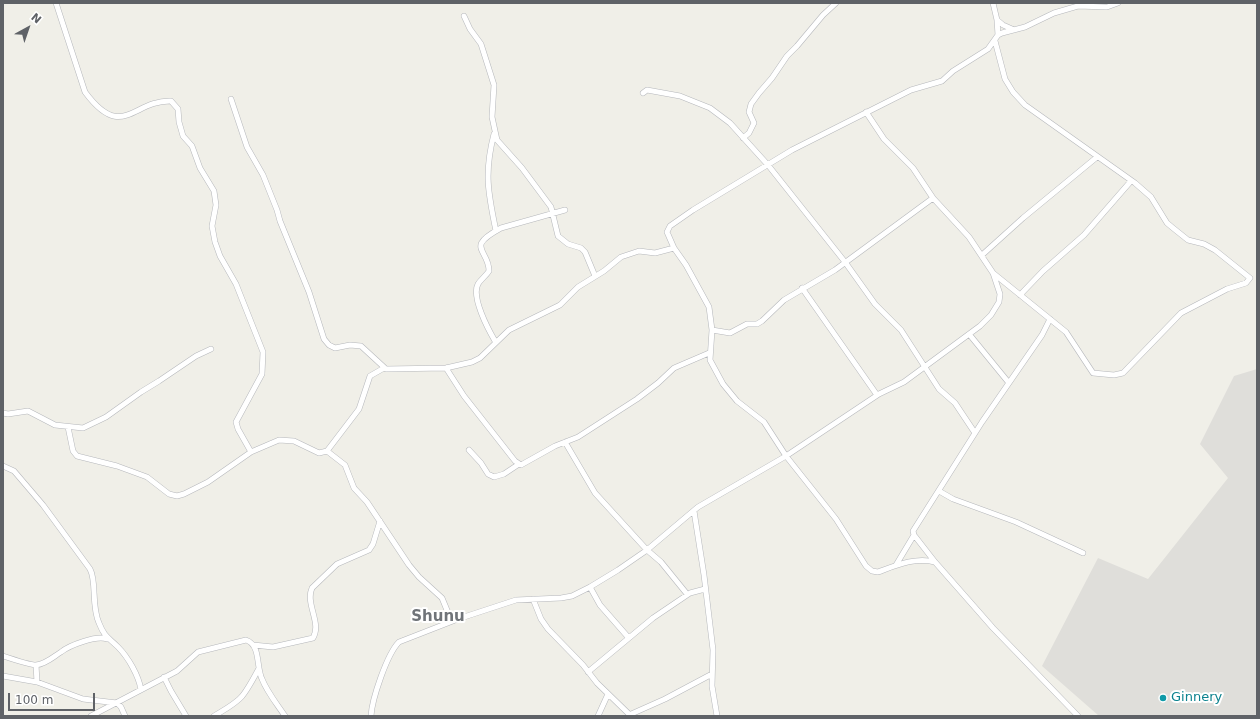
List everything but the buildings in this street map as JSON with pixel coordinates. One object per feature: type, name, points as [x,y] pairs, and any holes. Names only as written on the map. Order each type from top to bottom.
[{"type":"street","points":[[56,3],[85,92],[94,103],[111,115],[120,117],[130,115],[159,102],[171,101],[178,109],[182,136],[192,146],[200,168],[214,191],[216,205],[212,226],[215,242],[220,256],[236,284],[263,352],[262,374],[236,422],[238,429],[251,452]]},
{"type":"street","points":[[743,138],[749,133],[754,123],[749,112],[751,104],[759,92],[823,14],[836,3]]},
{"type":"street","points":[[935,562],[922,559],[875,572],[866,566],[828,509],[786,456],[764,422],[737,401],[722,384],[713,367],[709,352],[712,330],[711,314],[705,298],[667,235],[670,226],[720,193],[792,150],[911,90],[942,82],[953,71],[984,52],[995,41],[998,35],[997,20],[993,3]]},
{"type":"street","points":[[998,35],[1013,29],[1025,27],[1054,13],[1078,6],[1107,7],[1118,3]]},
{"type":"street","points":[[464,16],[470,29],[481,44],[494,85],[491,110],[497,140],[530,180],[554,214],[558,236],[568,244],[585,252],[595,276]]},
{"type":"street","points":[[997,20],[1003,25],[1013,29]]},
{"type":"street","points":[[866,112],[884,139],[913,168],[933,198],[969,237],[993,272],[1008,286],[1066,332],[1091,371],[1097,374],[1114,375],[1127,370],[1152,341],[1181,313],[1227,289],[1250,280],[1234,264],[1215,250],[1204,244],[1188,240],[1167,223],[1151,197],[1131,181],[1035,113],[1013,92],[1001,70],[1000,56],[995,41]]},
{"type":"street","points":[[643,93],[647,90],[680,96],[710,108],[730,123],[768,165],[845,262],[875,304],[901,330],[939,389],[955,403],[975,433]]},
{"type":"street","points":[[231,99],[247,147],[263,175],[309,292],[324,340],[335,348],[356,345],[362,346],[384,368],[446,368],[460,366],[476,360],[495,341],[514,327],[560,305],[578,287],[621,257],[639,251],[655,253],[674,248]]},
{"type":"street","points":[[495,133],[487,178],[488,192],[496,231]]},
{"type":"street","points":[[982,255],[1097,157]]},
{"type":"street","points":[[1020,295],[1043,271],[1084,235],[1131,181]]},
{"type":"street","points":[[712,330],[730,333],[747,324],[757,324],[784,300],[802,288],[822,278],[933,198]]},
{"type":"street","points":[[495,341],[484,320],[477,292],[478,284],[489,272],[488,265],[480,248],[483,241],[496,231],[528,219],[566,210]]},
{"type":"street","points":[[371,716],[373,701],[395,646],[402,640],[458,619],[516,600],[561,598],[572,596],[590,587],[647,550],[694,511],[713,498],[786,456],[877,395],[904,382],[980,326],[991,315],[999,302],[1000,294],[993,272]]},
{"type":"street","points":[[1000,294],[1008,286]]},
{"type":"street","points":[[802,288],[877,395]]},
{"type":"street","points":[[895,566],[914,535],[913,531],[975,433],[1042,335],[1050,319]]},
{"type":"street","points":[[968,334],[1009,383]]},
{"type":"street","points":[[3,413],[28,412],[49,423],[83,428],[97,423],[196,356],[211,349]]},
{"type":"street","points":[[469,450],[481,463],[488,474],[494,477],[504,474],[519,464],[578,437],[595,427],[658,383],[679,365],[709,352]]},
{"type":"street","points":[[328,452],[359,409],[370,376],[384,368]]},
{"type":"street","points":[[446,368],[464,396],[519,464]]},
{"type":"street","points":[[68,427],[73,451],[76,456],[117,466],[147,477],[173,496],[184,494],[208,482],[251,452],[279,440],[285,439],[299,442],[319,453],[328,452],[345,465],[352,485],[367,502],[392,542],[412,569],[442,598],[449,614],[458,619]]},
{"type":"street","points":[[565,442],[595,493],[647,550],[661,562],[687,594]]},
{"type":"street","points":[[3,466],[14,471],[38,499],[90,569],[96,615],[107,639]]},
{"type":"street","points":[[939,491],[953,500],[1016,522],[1083,553]]},
{"type":"street","points":[[694,511],[702,557],[713,650],[712,674],[717,716]]},
{"type":"street","points":[[92,716],[164,676],[177,671],[194,654],[203,649],[246,640],[253,645],[273,647],[313,638],[316,627],[312,613],[310,592],[312,588],[337,564],[369,550],[373,544],[380,521]]},
{"type":"street","points":[[914,535],[935,562],[993,628],[1078,716]]},
{"type":"street","points":[[590,587],[600,605],[628,637]]},
{"type":"street","points":[[588,672],[628,637],[687,594],[705,589]]},
{"type":"street","points":[[533,599],[544,624],[608,694],[630,715],[665,699],[712,674]]},
{"type":"street","points":[[3,655],[36,665],[46,662],[62,650],[87,640],[98,637],[107,639],[120,649],[139,679],[141,690]]},
{"type":"street","points":[[253,645],[258,658],[258,670],[262,680],[285,716]]},
{"type":"street","points":[[36,665],[37,682]]},
{"type":"street","points":[[214,716],[238,702],[245,695],[258,670]]},
{"type":"street","points":[[3,676],[37,682],[83,699],[117,703],[121,707],[125,716]]},
{"type":"street","points":[[164,676],[171,692],[186,716]]},
{"type":"street","points":[[598,716],[608,694]]},
{"type":"shaded area","points":[[1257,369],[1257,716],[1099,716],[1042,666],[1098,558],[1148,579],[1228,478],[1200,444],[1234,376]]},
{"type":"place","name":"Ginnery","points":[[1163,698]]},
{"type":"district","name":"Shunu","points":[[438,617]]}]
